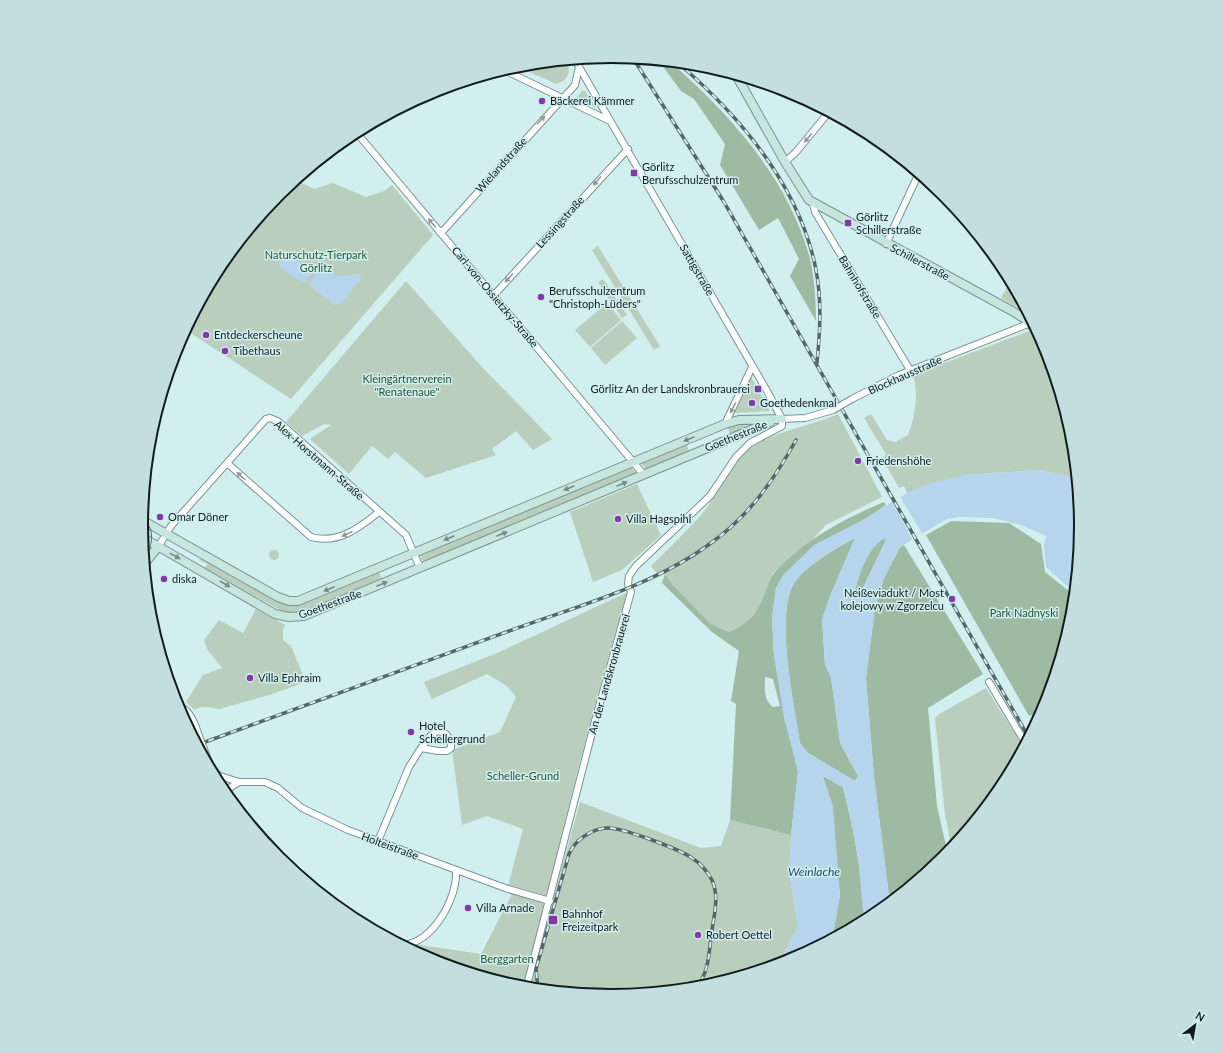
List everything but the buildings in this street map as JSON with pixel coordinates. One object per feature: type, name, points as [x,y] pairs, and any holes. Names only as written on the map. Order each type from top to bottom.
[{"type":"street","name":"Sattigstraße","points":[[577,64],[612,121],[780,419]]},
{"type":"street","name":"Wielandstraße","points":[[441,233],[575,85],[579,68]]},
{"type":"street","points":[[512,74],[612,121]]},
{"type":"street","name":"Bahnhofstraße","points":[[740,82],[785,162],[811,202],[815,212],[910,370]]},
{"type":"street","points":[[785,162],[796,152],[826,116]]},
{"type":"street","name":"Carl-von-Ossietzky-Straße","points":[[360,137],[633,462]]},
{"type":"street","name":"Lessingstraße","points":[[494,295],[628,149]]},
{"type":"street","points":[[886,244],[917,178]]},
{"type":"street","name":"Schillerstraße","points":[[811,202],[1026,319]]},
{"type":"street","name":"Blockhausstraße","points":[[780,419],[805,418],[833,410],[910,370],[1029,324]]},
{"type":"street","name":"Goethestraße","points":[[725,424],[752,367]]},
{"type":"street","name":"Alex-Horstmann-Straße","points":[[166,534],[266,419],[270,418],[276,420],[406,535],[414,553]]},
{"type":"street","name":"Goethestraße","points":[[148,524],[278,596],[293,602],[304,599],[725,424],[739,420],[780,419]]},
{"type":"street","name":"Goethestraße","points":[[148,541],[275,614],[289,617],[304,616],[644,475],[755,427],[780,419]]},
{"type":"street","name":"An der Landskronbrauerei","points":[[528,982],[550,901],[596,716],[631,592],[628,584],[629,576],[640,562],[710,496],[736,457],[750,443],[782,426],[780,419]]},
{"type":"street","points":[[633,462],[644,475]]},
{"type":"street","points":[[227,463],[311,537],[323,540],[339,537],[351,532],[379,512]]},
{"type":"street","points":[[149,558],[166,534]]},
{"type":"street","points":[[414,553],[420,568]]},
{"type":"street","points":[[989,682],[1023,739]]},
{"type":"street","points":[[186,710],[195,725],[201,741]]},
{"type":"street","points":[[378,841],[409,767],[421,748],[431,735],[438,731],[446,734],[451,742],[450,748],[447,751],[421,748]]},
{"type":"street","name":"Holteistraße","points":[[221,776],[239,782],[265,782],[278,788],[302,808],[348,830],[456,870],[550,901]]},
{"type":"street","points":[[229,788],[239,782]]},
{"type":"street","points":[[409,944],[413,943],[433,929],[440,921],[453,892],[457,878],[456,870]]},
{"type":"green space","points":[[568,65],[568,75],[564,80],[556,84],[527,71]]},
{"type":"green space","points":[[663,66],[677,68],[716,106],[755,151],[787,200],[809,255],[816,305],[816,321],[790,276],[799,259],[778,218],[759,230],[720,165],[725,144],[694,99],[681,91]]},
{"type":"green space","points":[[582,91],[585,91],[596,108],[577,98]]},
{"type":"green space","name":"Naturschutz-Tierpark Görlitz","points":[[301,183],[314,189],[333,183],[366,197],[384,191],[392,185],[433,235],[291,399],[190,333],[196,321],[226,269],[244,244],[263,221]]},
{"type":"green space","points":[[598,246],[660,346],[654,350],[592,250]]},
{"type":"green space","points":[[603,279],[627,315],[622,318],[598,282]]},
{"type":"green space","name":"Kleingärtnerverein \"Renatenaue\"","points":[[406,281],[482,367],[552,439],[533,450],[516,431],[492,449],[496,455],[426,478],[395,452],[388,459],[372,446],[349,474],[310,439],[331,425],[324,424],[302,436],[286,422]]},
{"type":"green space","points":[[1008,286],[1020,309],[1001,298]]},
{"type":"green space","points":[[607,303],[621,320],[590,347],[575,330]]},
{"type":"green space","points":[[622,321],[637,338],[605,365],[591,348]]},
{"type":"green space","points":[[1031,330],[1040,349],[1059,407],[1066,436],[1072,479],[1039,470],[964,475],[907,493],[904,486],[899,488],[883,460],[886,454],[864,418],[871,414],[887,440],[895,442],[908,435],[913,421],[916,398],[913,375]]},
{"type":"green space","points":[[751,377],[770,411],[733,413]]},
{"type":"green space","points":[[838,414],[882,497],[826,525],[812,540],[773,573],[760,607],[746,624],[729,632],[711,624],[672,584],[665,574],[658,575],[651,566],[702,514],[732,468],[753,446],[773,436]]},
{"type":"green space","points":[[744,422],[746,428],[730,434],[727,425]]},
{"type":"green space","points":[[686,442],[689,451],[646,469],[640,462]]},
{"type":"green space","points":[[630,466],[637,473],[425,561],[421,559],[420,554]]},
{"type":"green space","points":[[637,484],[661,535],[622,570],[593,582],[570,512]]},
{"type":"green space","points":[[884,502],[886,505],[784,574],[776,588],[772,618],[774,656],[798,772],[791,835],[730,820],[736,704],[731,701],[739,651],[712,632],[662,583],[665,574],[672,584],[711,624],[729,632],[749,620],[757,610],[772,575],[787,560],[826,531],[839,523]],"holes":[[[765,677],[773,679],[780,706],[773,707],[766,697]]]},
{"type":"green space","name":"Park Nadnyski","points":[[951,521],[1009,523],[1041,544],[1045,572],[1070,592],[1059,646],[1035,714],[1029,716],[926,535]]},
{"type":"green space","points":[[856,537],[830,596],[822,620],[825,665],[831,677],[840,743],[858,776],[855,781],[808,753],[800,743],[788,664],[786,621],[788,602],[792,587],[796,580],[811,565]]},
{"type":"green space","points":[[883,539],[885,539],[885,542],[860,594],[856,596],[854,592],[864,563],[872,549]]},
{"type":"green space","points":[[904,545],[983,674],[928,708],[937,806],[946,847],[917,875],[889,897],[874,777],[866,678],[875,608],[884,578],[900,547]]},
{"type":"green space","points":[[272,550],[276,550],[278,551],[278,559],[272,560],[269,557],[269,553]]},
{"type":"green space","points":[[201,556],[289,605],[378,570],[382,579],[303,612],[293,614],[280,610],[205,568],[207,564],[199,560]]},
{"type":"green space","name":"Scheller-Grund","points":[[628,592],[584,744],[547,898],[508,886],[523,829],[487,816],[462,825],[452,750],[500,732],[516,697],[507,686],[487,674],[432,699],[424,682],[497,653]]},
{"type":"green space","points":[[256,609],[285,625],[283,629],[283,640],[291,646],[306,682],[269,695],[219,709],[200,707],[195,710],[186,702],[203,675],[222,668],[207,649],[204,640],[219,620],[243,633]]},
{"type":"green space","points":[[986,688],[1021,743],[997,784],[979,809],[950,842],[945,815],[935,718],[939,714]]},
{"type":"green space","points":[[823,776],[843,787],[851,821],[862,888],[864,915],[833,933],[840,895]]},
{"type":"green space","points":[[580,802],[701,848],[721,846],[730,820],[791,835],[789,872],[798,927],[782,957],[731,974],[702,981],[642,989],[581,989],[530,982]]},
{"type":"green space","name":"Berggarten","points":[[512,894],[546,902],[526,982],[463,965],[434,955],[411,945],[481,954]]},
{"type":"water","points":[[287,254],[299,261],[304,267],[312,272],[305,283],[278,266]]},
{"type":"water","points":[[318,269],[339,276],[359,274],[362,278],[341,304],[335,305],[309,285]]},
{"type":"water","name":"Weinlache","points":[[1039,470],[1072,479],[1075,526],[1071,589],[1046,567],[1044,545],[1046,536],[1021,525],[994,518],[960,517],[947,519],[900,547],[884,578],[875,608],[866,678],[874,777],[889,897],[863,915],[858,856],[844,788],[823,776],[833,806],[840,895],[833,933],[782,957],[798,927],[789,872],[791,835],[798,772],[784,718],[774,656],[772,618],[776,588],[784,574],[814,545],[859,522],[912,490],[964,475]],"holes":[[[855,537],[830,596],[822,620],[825,665],[831,677],[840,743],[858,776],[855,781],[808,753],[800,743],[790,683],[786,634],[786,612],[789,593],[796,580],[802,573],[831,551]],[[885,539],[885,542],[860,594],[856,596],[855,592],[864,563],[877,543]]]},
{"type":"pier","points":[[899,495],[923,535],[913,541],[891,500]]},
{"type":"tram line","points":[[148,524],[152,537],[149,549]]},
{"type":"railway","points":[[637,64],[724,202],[1026,733]]},
{"type":"railway","points":[[685,69],[723,106],[764,155],[782,182],[796,210],[808,239],[818,282],[820,316],[817,363]]},
{"type":"railway","points":[[202,743],[589,603],[641,583],[666,571],[711,543],[749,509],[779,469],[796,440]]},
{"type":"railway","points":[[537,984],[536,969],[569,854],[575,844],[584,836],[607,828],[624,831],[663,844],[695,860],[706,870],[712,880],[716,894],[716,901],[709,958],[701,981]]},
{"type":"place","name":"Bäckerei Kämmer","points":[[542,101]]},
{"type":"place","name":"Görlitz Berufsschulzentrum","points":[[634,173]]},
{"type":"place","name":"Görlitz Schillerstraße","points":[[848,223]]},
{"type":"place","name":"Berufsschulzentrum \"Christoph-Lüders\"","points":[[541,297]]},
{"type":"place","name":"Entdeckerscheune","points":[[206,335]]},
{"type":"place","name":"Tibethaus","points":[[225,351]]},
{"type":"place","name":"Görlitz An der Landskronbrauerei","points":[[758,389]]},
{"type":"place","name":"Goethedenkmal","points":[[752,403]]},
{"type":"place","name":"Friedenshöhe","points":[[858,461]]},
{"type":"place","name":"Omar Döner","points":[[160,517]]},
{"type":"place","name":"Villa Hagspihl","points":[[618,519]]},
{"type":"place","name":"diska","points":[[164,579]]},
{"type":"place","name":"Neißeviadukt / Most kolejowy w Zgorzelcu","points":[[952,599]]},
{"type":"place","name":"Villa Ephraim","points":[[250,678]]},
{"type":"place","name":"Hotel Schellergrund","points":[[411,732]]},
{"type":"place","name":"Villa Arnade","points":[[468,908]]},
{"type":"place","name":"Bahnhof Freizeitpark","points":[[553,920]]},
{"type":"place","name":"Robert Oettel","points":[[698,935]]}]
